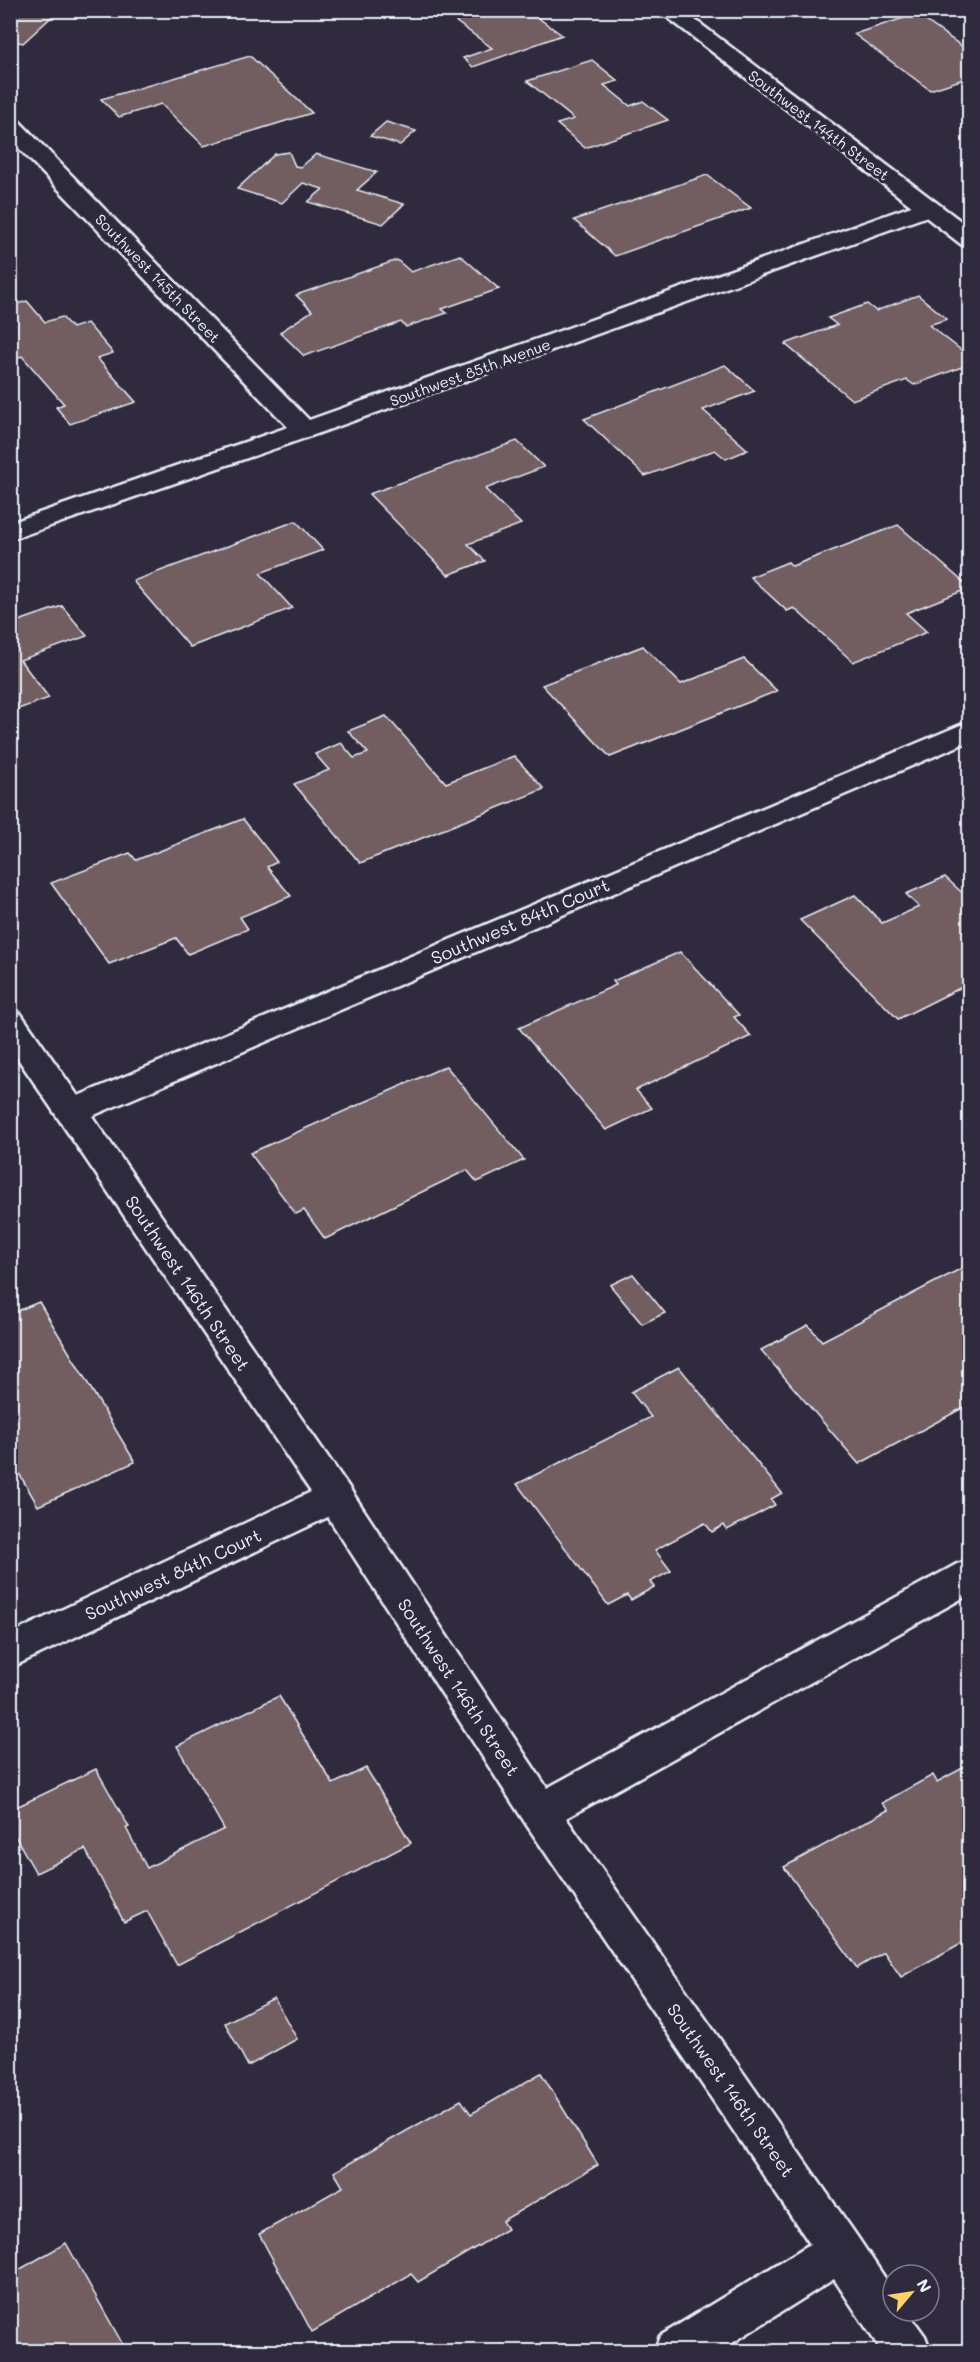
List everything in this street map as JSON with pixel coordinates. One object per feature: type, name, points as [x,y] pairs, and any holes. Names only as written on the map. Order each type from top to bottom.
[{"type":"street","name":"Southwest 144th Street","points":[[668,10],[969,240]]},
{"type":"street","name":"Southwest 145th Street","points":[[10,125],[305,430]]},
{"type":"street","name":"Southwest 85th Avenue","points":[[10,532],[305,430],[928,208]]},
{"type":"street","name":"Southwest 84th Court","points":[[71,1112],[969,730]]},
{"type":"street","name":"Southwest 146th Street","points":[[10,1022],[335,1497],[540,1812],[909,2352]]},
{"type":"street","name":"Southwest 84th Court","points":[[10,1652],[335,1497]]},
{"type":"street","points":[[540,1812],[969,1575]]},
{"type":"street","points":[[676,2352],[841,2250]]},
{"type":"building","points":[[10,10],[59,10],[23,43],[10,40]]},
{"type":"building","points":[[400,10],[429,10],[409,17]]},
{"type":"building","points":[[440,10],[527,10],[562,35],[473,67],[463,58],[492,48]]},
{"type":"building","points":[[916,14],[970,52],[970,77],[930,90],[854,34]]},
{"type":"building","points":[[250,56],[312,113],[204,146],[161,104],[119,117],[101,99]]},
{"type":"building","points":[[592,60],[618,81],[604,85],[630,106],[643,101],[668,120],[585,148],[557,124],[574,119],[527,81]]},
{"type":"building","points":[[386,122],[416,131],[400,145],[370,136]]},
{"type":"building","points":[[289,152],[295,166],[301,167],[316,154],[377,172],[357,190],[404,204],[383,224],[308,202],[323,189],[303,183],[282,203],[237,189],[275,154]]},
{"type":"building","points":[[707,175],[751,208],[615,256],[574,220]]},
{"type":"building","points":[[460,255],[499,289],[442,309],[447,313],[406,327],[401,322],[304,356],[280,332],[312,311],[296,295],[397,260],[411,272]]},
{"type":"building","points":[[918,295],[947,319],[929,325],[970,357],[970,364],[914,385],[907,380],[852,400],[785,344],[837,325],[828,318],[867,304],[876,311]]},
{"type":"building","points":[[27,301],[45,322],[62,317],[72,328],[87,323],[113,353],[97,358],[136,402],[70,424],[56,407],[64,404],[22,356],[10,360],[10,306]]},
{"type":"building","points":[[725,365],[755,391],[703,410],[748,450],[726,459],[715,450],[645,476],[584,419]]},
{"type":"building","points":[[517,441],[544,467],[485,489],[521,524],[468,544],[485,561],[448,575],[369,494]]},
{"type":"building","points":[[296,521],[323,550],[260,573],[292,608],[190,647],[133,581]]},
{"type":"building","points":[[898,525],[970,588],[906,613],[927,632],[853,662],[794,608],[787,611],[750,577],[788,562],[792,566]]},
{"type":"building","points":[[62,606],[87,636],[20,660],[49,698],[10,712],[10,624]]},
{"type":"building","points":[[643,646],[681,684],[744,659],[777,691],[610,757],[542,685]]},
{"type":"building","points":[[386,716],[446,783],[514,756],[544,789],[360,863],[294,784],[329,770],[315,754],[341,743],[354,758],[368,753],[348,731]]},
{"type":"building","points":[[243,819],[277,862],[267,867],[291,896],[240,917],[248,929],[188,954],[176,938],[109,964],[51,883],[130,853],[136,860]]},
{"type":"building","points":[[945,877],[970,900],[970,983],[898,1019],[800,920],[855,895],[882,923],[919,907],[906,894]]},
{"type":"building","points":[[680,952],[739,1015],[734,1017],[751,1036],[636,1090],[652,1108],[606,1130],[519,1028],[616,985],[613,981]]},
{"type":"building","points":[[446,1066],[524,1160],[477,1182],[467,1170],[325,1239],[304,1210],[296,1214],[250,1153]]},
{"type":"building","points":[[964,1267],[970,1273],[970,1404],[859,1464],[761,1350],[808,1325],[822,1341]]},
{"type":"building","points":[[633,1274],[665,1313],[642,1324],[610,1285]]},
{"type":"building","points":[[39,1302],[135,1462],[38,1506],[10,1458],[10,1314]]},
{"type":"building","points":[[679,1367],[782,1493],[771,1499],[775,1505],[727,1530],[724,1525],[712,1532],[705,1523],[655,1550],[671,1571],[650,1582],[654,1587],[631,1600],[627,1595],[608,1605],[517,1484],[651,1417],[631,1392]]},
{"type":"building","points":[[279,1696],[333,1784],[366,1768],[411,1843],[177,1965],[147,1911],[124,1922],[85,1849],[36,1873],[10,1827],[10,1810],[96,1769],[129,1827],[126,1828],[147,1868],[224,1829],[177,1746]]},
{"type":"building","points":[[970,1764],[970,1938],[901,1977],[884,1952],[857,1968],[784,1867],[888,1810],[882,1803],[933,1775],[937,1782]]},
{"type":"building","points":[[274,1998],[297,2039],[248,2066],[225,2023]]},
{"type":"building","points":[[541,2073],[598,2165],[502,2221],[507,2229],[418,2282],[411,2274],[312,2332],[259,2234],[343,2187],[334,2172],[461,2100],[471,2114]]},
{"type":"building","points":[[66,2243],[127,2352],[10,2352],[10,2312],[14,2310],[10,2302],[10,2275]]}]
